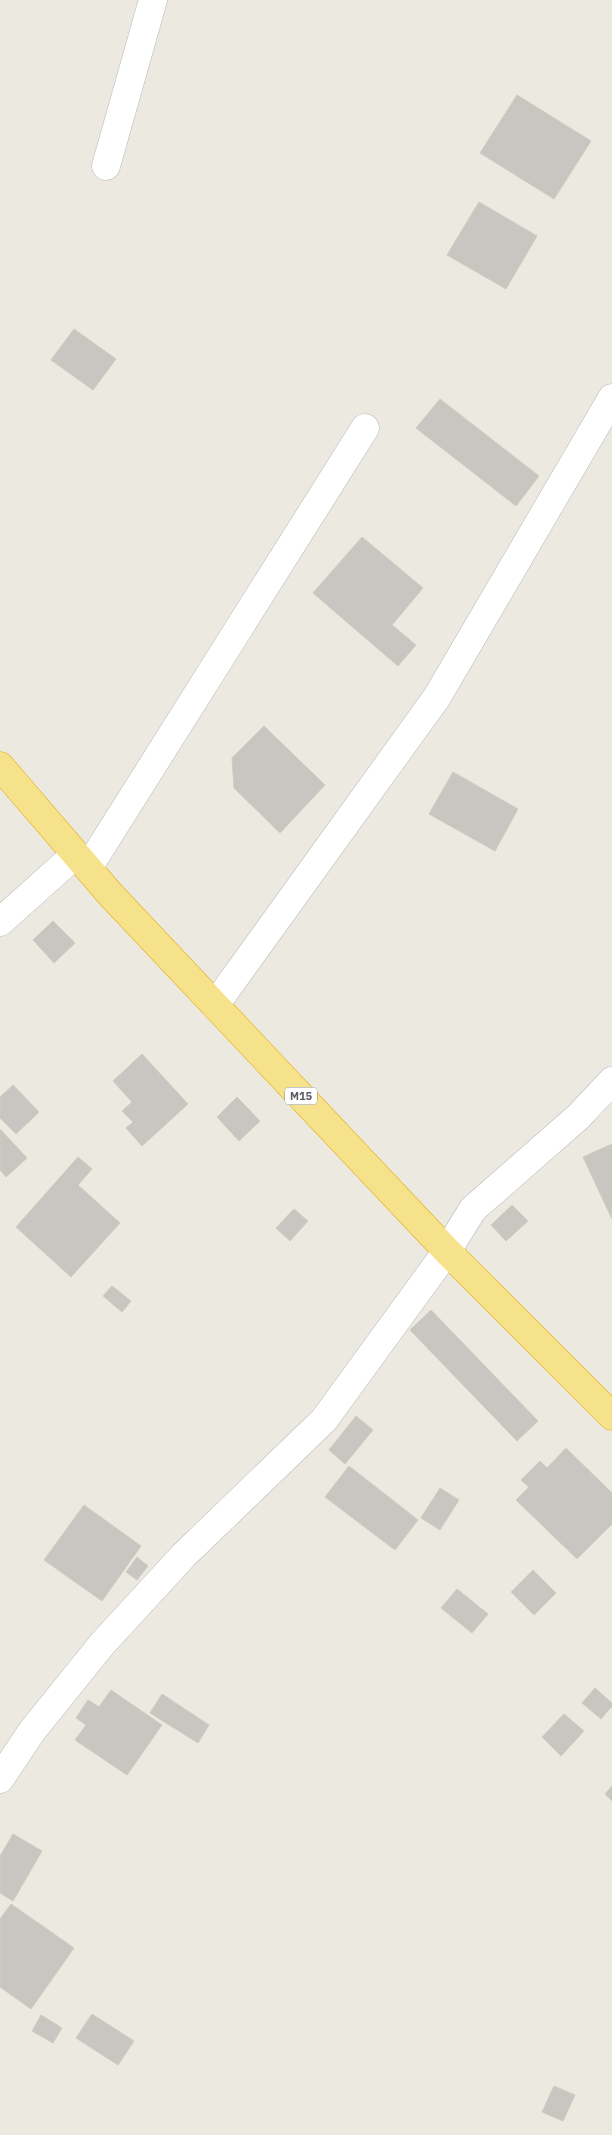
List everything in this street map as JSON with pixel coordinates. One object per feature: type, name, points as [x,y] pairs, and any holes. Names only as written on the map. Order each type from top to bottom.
[{"type":"highway","name":"M15","points":[[0,766],[82,861],[215,1005],[447,1251],[612,1416]]},
{"type":"street","points":[[106,166],[153,0]]},
{"type":"street","points":[[215,1005],[437,697],[612,398]]},
{"type":"street","points":[[0,922],[82,861],[366,428]]},
{"type":"street","points":[[0,1778],[32,1731],[103,1643],[184,1555],[324,1420],[447,1251],[473,1209],[578,1117],[612,1081]]},
{"type":"building","points":[[517,95],[591,141],[554,199],[480,153]]},
{"type":"building","points":[[479,202],[537,236],[506,289],[447,255]]},
{"type":"building","points":[[74,329],[116,359],[93,390],[51,360]]},
{"type":"building","points":[[440,399],[539,476],[516,506],[416,428]]},
{"type":"building","points":[[362,537],[423,588],[392,625],[416,645],[398,666],[313,593]]},
{"type":"building","points":[[264,726],[325,785],[280,833],[234,788],[232,758]]},
{"type":"building","points":[[453,772],[518,809],[495,851],[429,814]]},
{"type":"building","points":[[53,921],[75,943],[54,963],[33,940]]},
{"type":"building","points":[[142,1054],[188,1104],[142,1146],[126,1128],[133,1122],[122,1111],[132,1102],[113,1081]]},
{"type":"building","points":[[13,1085],[39,1112],[16,1134],[0,1118],[0,1097]]},
{"type":"building","points":[[237,1097],[260,1121],[239,1141],[217,1117]]},
{"type":"building","points":[[0,1129],[27,1158],[6,1177],[0,1170]]},
{"type":"building","points":[[612,1144],[612,1219],[583,1157]]},
{"type":"building","points":[[78,1157],[92,1169],[78,1185],[120,1223],[71,1277],[16,1227]]},
{"type":"building","points":[[512,1205],[528,1221],[506,1241],[491,1225]]},
{"type":"building","points":[[294,1209],[308,1221],[290,1241],[276,1228]]},
{"type":"building","points":[[112,1286],[131,1301],[122,1312],[103,1296]]},
{"type":"building","points":[[431,1310],[538,1421],[517,1441],[410,1330]]},
{"type":"building","points":[[356,1416],[373,1430],[345,1464],[329,1450]]},
{"type":"building","points":[[566,1448],[612,1493],[612,1524],[577,1559],[516,1500],[529,1487],[521,1480],[540,1461],[547,1468]]},
{"type":"building","points":[[349,1466],[418,1520],[395,1550],[325,1497]]},
{"type":"building","points":[[440,1488],[459,1500],[440,1530],[421,1518]]},
{"type":"building","points":[[84,1505],[141,1546],[102,1601],[44,1560]]},
{"type":"building","points":[[137,1557],[148,1566],[137,1580],[126,1572]]},
{"type":"building","points":[[533,1570],[556,1593],[534,1615],[511,1592]]},
{"type":"building","points":[[457,1589],[488,1614],[472,1633],[441,1608]]},
{"type":"building","points":[[595,1688],[612,1703],[612,1706],[601,1719],[582,1703]]},
{"type":"building","points":[[111,1690],[162,1725],[127,1775],[75,1740],[86,1725],[76,1718],[88,1700],[99,1707]]},
{"type":"building","points":[[162,1694],[209,1725],[198,1743],[150,1713]]},
{"type":"building","points":[[564,1714],[584,1731],[561,1756],[542,1737]]},
{"type":"building","points":[[612,1786],[612,1801],[605,1794]]},
{"type":"building","points":[[13,1834],[42,1851],[13,1901],[0,1893],[0,1856]]},
{"type":"building","points":[[11,1904],[74,1948],[31,2009],[0,1987],[0,1919]]},
{"type":"building","points":[[92,2014],[134,2041],[118,2065],[76,2038]]},
{"type":"building","points":[[41,2015],[62,2028],[53,2043],[32,2031]]},
{"type":"building","points":[[554,2086],[575,2095],[563,2121],[542,2112]]}]
